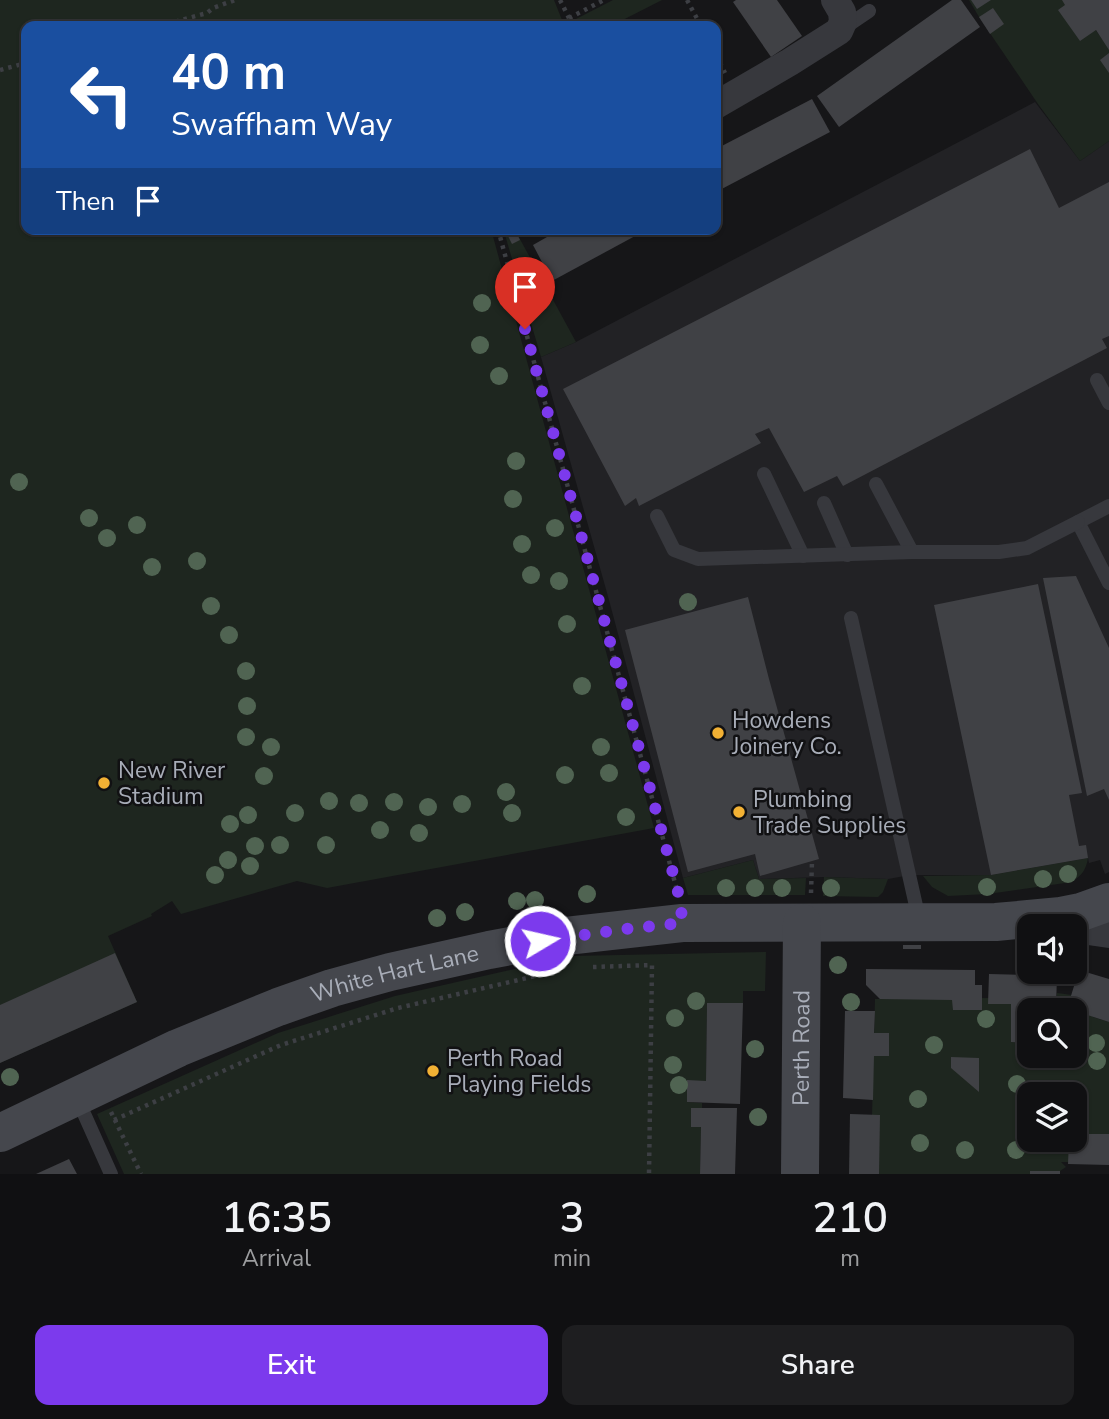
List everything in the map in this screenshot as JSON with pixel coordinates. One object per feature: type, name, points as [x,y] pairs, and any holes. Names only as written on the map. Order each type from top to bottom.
[{"type":"street","points":[[721,102],[839,31],[844,22],[835,0]]},
{"type":"street","name":"White Hart Lane","points":[[0,1133],[178,1048],[278,1007],[390,972],[489,950],[566,936],[682,923],[806,914],[920,924],[996,922],[1061,916],[1109,902]]},
{"type":"street","name":"Perth Road","points":[[800,1174],[806,914]]},
{"type":"street","points":[[996,922],[1017,924]]},
{"type":"street","points":[[1087,931],[1109,934]]},
{"type":"lane","points":[[839,31],[869,11]]},
{"type":"lane","points":[[1097,380],[1109,403]]},
{"type":"lane","points":[[764,474],[803,556]]},
{"type":"lane","points":[[876,484],[912,552]]},
{"type":"lane","points":[[824,503],[847,555]]},
{"type":"lane","points":[[657,516],[674,550],[698,559],[999,552],[1027,548],[1109,506]]},
{"type":"lane","points":[[1078,522],[1109,583]]},
{"type":"lane","points":[[852,618],[920,924]]},
{"type":"lane","points":[[76,1097],[111,1174]]},
{"type":"path","points":[[177,21],[207,13],[235,0]]},
{"type":"path","points":[[560,0],[569,21]]},
{"type":"path","points":[[569,18],[604,0]]},
{"type":"path","points":[[687,0],[698,21]]},
{"type":"path","points":[[0,70],[21,64]]},
{"type":"path","points":[[500,235],[681,905],[682,923]]},
{"type":"path","points":[[806,914],[812,861]]},
{"type":"path","points":[[589,967],[652,965],[649,1174]]},
{"type":"path","points":[[141,1174],[114,1120],[281,1045],[398,1008],[564,970]]},
{"type":"shaded area","points":[[0,0],[554,0],[562,20],[560,21],[21,21],[21,235],[493,235],[654,828],[327,888],[297,881],[181,914],[172,901],[151,914],[152,916],[108,936],[137,1002],[0,1063]]},
{"type":"shaded area","points":[[613,0],[662,0],[621,21],[576,19]]},
{"type":"shaded area","points":[[969,0],[1073,0],[1109,48],[1109,141],[1080,161],[1038,104]]},
{"type":"shaded area","points":[[1035,102],[1080,161],[1109,141],[1109,872],[1105,874],[1100,860],[1089,863],[1088,858],[991,875],[910,875],[888,879],[759,879],[753,860],[683,878],[541,357],[576,342]]},
{"type":"shaded area","points":[[505,235],[518,235],[576,342],[541,357]]},
{"type":"shaded area","points":[[1088,858],[1083,872],[1072,882],[988,894],[948,896],[932,887],[923,876],[991,875]]},
{"type":"shaded area","points":[[753,860],[759,879],[806,878],[805,895],[688,895],[683,878]]},
{"type":"shaded area","points":[[824,877],[888,879],[878,897],[823,896]]},
{"type":"shaded area","name":"Perth Road Playing Fields","points":[[766,952],[765,991],[743,991],[743,1003],[707,1003],[706,1081],[687,1081],[687,1102],[702,1103],[702,1108],[691,1108],[701,1127],[700,1174],[124,1174],[97,1114],[278,1033],[395,996],[572,956]]},
{"type":"shaded area","points":[[1057,993],[1072,995],[1075,998],[1057,998]]},
{"type":"shaded area","points":[[989,998],[1011,1004],[1011,1042],[1017,1042],[1017,1068],[1087,1068],[1087,1011],[1093,1017],[1109,1022],[1109,1135],[1087,1134],[1087,1082],[1017,1082],[1017,1152],[1069,1152],[1069,1162],[1061,1162],[1066,1167],[1060,1171],[1030,1171],[1030,1174],[874,1174],[876,1115],[872,1115],[875,999]]},
{"type":"building","points":[[777,0],[802,36],[771,57],[733,2]]},
{"type":"building","points":[[952,0],[961,0],[980,27],[839,127],[817,96]]},
{"type":"building","points":[[971,0],[991,0],[977,9]]},
{"type":"building","points":[[1062,0],[1109,0],[1109,50],[1096,30],[1080,41],[1058,10],[1065,5]]},
{"type":"building","points":[[993,8],[1004,24],[990,34],[979,17]]},
{"type":"building","points":[[1109,53],[1109,73],[1100,60]]},
{"type":"building","points":[[812,99],[830,132],[721,189],[721,146]]},
{"type":"building","points":[[1030,149],[1059,208],[1109,182],[1109,336],[1102,339],[1107,348],[843,486],[837,476],[804,492],[769,428],[755,434],[761,443],[639,506],[636,498],[625,506],[563,389]]},
{"type":"building","points":[[508,235],[518,235],[520,240],[512,244]]},
{"type":"building","points":[[550,235],[637,235],[552,281],[533,245]]},
{"type":"building","points":[[1076,576],[1109,648],[1109,800],[1104,789],[1087,796],[1043,578]]},
{"type":"building","points":[[1038,584],[1082,793],[1069,795],[1079,846],[1086,845],[1088,858],[991,875],[934,605]]},
{"type":"building","points":[[748,597],[819,859],[760,876],[755,854],[688,872],[625,630]]},
{"type":"building","points":[[903,945],[921,945],[921,949],[903,949]]},
{"type":"building","points":[[115,953],[137,1002],[0,1063],[0,1005]]},
{"type":"building","points":[[866,969],[975,970],[975,985],[982,985],[982,1010],[953,1010],[952,1000],[880,999],[866,985]]},
{"type":"building","points":[[1087,972],[1109,979],[1109,1022],[1087,1015],[1087,998],[1070,998],[1075,984],[1087,984]]},
{"type":"building","points":[[989,974],[1017,975],[1017,984],[1057,984],[1056,998],[1017,998],[1017,1042],[1011,1042],[1011,1004],[988,1004]]},
{"type":"building","points":[[707,1003],[743,1003],[740,1104],[687,1102],[687,1080],[706,1081]]},
{"type":"building","points":[[845,1011],[875,1011],[874,1033],[889,1033],[889,1056],[874,1056],[873,1100],[843,1098]]},
{"type":"building","points":[[951,1057],[979,1058],[979,1092],[951,1068]]},
{"type":"building","points":[[691,1108],[737,1108],[735,1174],[700,1174],[701,1127],[691,1127]]},
{"type":"building","points":[[850,1114],[880,1115],[879,1174],[849,1174]]},
{"type":"building","points":[[1087,1134],[1109,1134],[1109,1165],[1068,1164],[1068,1152],[1087,1152]]},
{"type":"building","points":[[69,1159],[77,1174],[36,1174]]},
{"type":"building","points":[[1030,1171],[1060,1171],[1060,1174],[1030,1174]]},
{"type":"place","name":"Howdens Joinery Co.","points":[[718,733]]},
{"type":"place","name":"New River Stadium","points":[[104,783]]},
{"type":"place","name":"Plumbing Trade Supplies","points":[[739,812]]},
{"type":"place","name":"Perth Road Playing Fields","points":[[433,1071]]},
{"type":"route","points":[[525,329],[677,888],[682,923],[540,941]]}]
